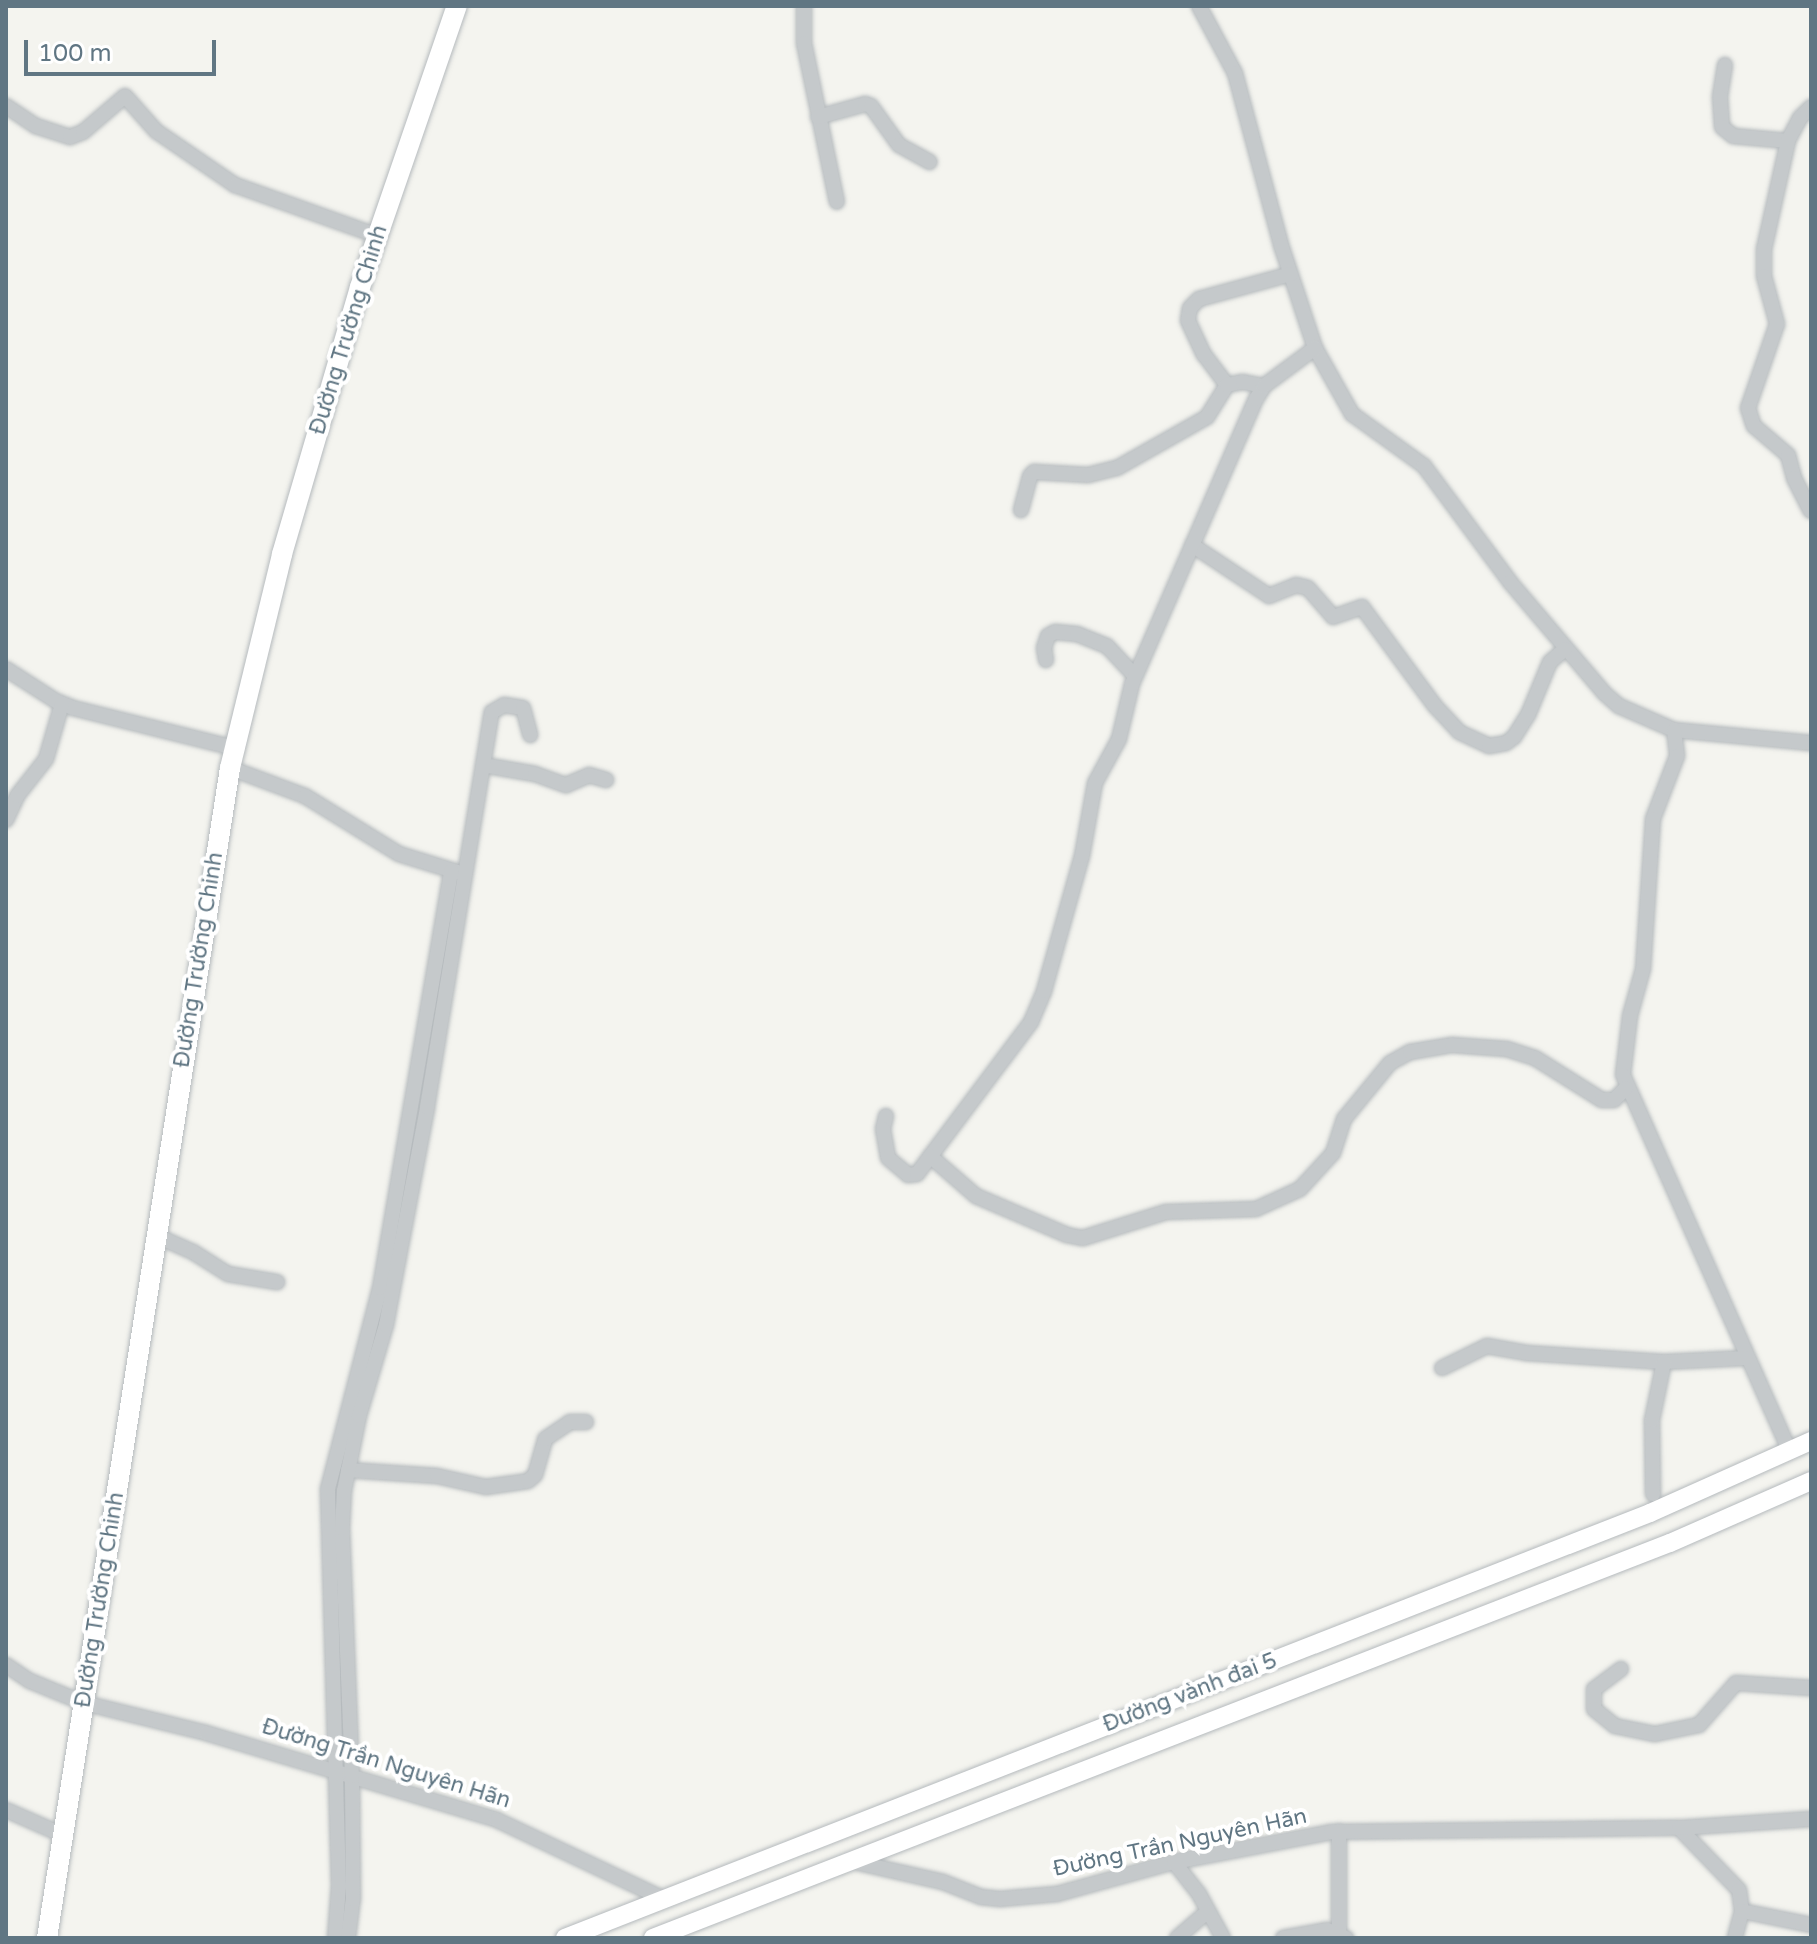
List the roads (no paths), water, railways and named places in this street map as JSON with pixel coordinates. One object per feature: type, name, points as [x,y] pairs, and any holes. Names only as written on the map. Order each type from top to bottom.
[{"type":"highway","name":"Đường Trường Chinh","points":[[47,1938],[230,768],[282,554],[378,236],[457,6]]},
{"type":"main road","name":"Đường vành đai 5","points":[[565,1938],[1650,1513],[1811,1441]]},
{"type":"main road","name":"Đường vành đai 5","points":[[653,1938],[1809,1487]]},
{"type":"street","points":[[804,6],[804,43],[837,202]]},
{"type":"street","points":[[1199,6],[1235,73],[1315,348],[1352,414],[1424,466],[1565,649],[1619,706],[1674,730],[1811,743]]},
{"type":"street","points":[[1725,65],[1719,107],[1722,127],[1733,136],[1788,141]]},
{"type":"street","points":[[6,106],[36,126],[70,137],[83,132],[125,96],[156,131],[235,185],[378,236]]},
{"type":"street","points":[[818,117],[865,104],[871,106],[899,145],[930,162]]},
{"type":"street","points":[[1811,107],[1800,118],[1788,141],[1762,262],[1777,324],[1748,408],[1754,426],[1788,455],[1794,478],[1811,511]]},
{"type":"street","points":[[1227,385],[1204,355],[1188,320],[1190,308],[1199,299],[1291,274]]},
{"type":"street","points":[[886,1116],[884,1146],[897,1168],[908,1175],[917,1174],[1038,1007],[1086,844],[1095,783],[1119,739],[1135,676],[1264,386],[1315,348]]},
{"type":"street","points":[[1021,510],[1030,476],[1034,472],[1088,475],[1117,468],[1207,417],[1227,385],[1243,382],[1264,386]]},
{"type":"street","points":[[1192,545],[1269,596],[1296,585],[1308,588],[1333,617],[1362,607],[1435,706],[1459,732],[1489,746],[1506,743],[1514,737],[1528,715],[1550,662],[1565,649]]},
{"type":"street","points":[[1046,660],[1044,648],[1048,636],[1055,632],[1077,634],[1107,646],[1135,676]]},
{"type":"street","points":[[6,669],[62,704],[148,729],[235,748]]},
{"type":"street","points":[[6,820],[17,796],[46,759],[62,704]]},
{"type":"street","points":[[335,1938],[344,1774],[342,1528],[348,1470],[386,1325],[458,872],[492,712],[499,706],[523,708],[528,717],[530,735]]},
{"type":"street","points":[[1674,730],[1677,756],[1653,819],[1643,969],[1622,1061],[1626,1088],[1790,1451]]},
{"type":"street","points":[[483,765],[566,785],[589,775],[606,780]]},
{"type":"street","points":[[230,768],[312,800],[399,854],[458,872]]},
{"type":"street","points":[[930,1156],[976,1196],[1067,1235],[1083,1238],[1099,1236],[1166,1212],[1256,1209],[1300,1189],[1333,1153],[1344,1119],[1390,1063],[1410,1052],[1452,1045],[1507,1049],[1535,1058],[1602,1100],[1614,1100],[1626,1088]]},
{"type":"street","points":[[348,1938],[353,1899],[328,1489],[380,1288],[419,1106]]},
{"type":"street","points":[[157,1236],[193,1252],[228,1274],[277,1282]]},
{"type":"street","points":[[1442,1368],[1487,1346],[1526,1353],[1664,1362],[1746,1358]]},
{"type":"street","points":[[1653,1494],[1652,1420],[1664,1362]]},
{"type":"street","points":[[348,1470],[444,1477],[486,1487],[528,1481],[535,1475],[545,1439],[570,1422],[586,1422]]},
{"type":"street","name":"Đường Trần Nguyên Hãn","points":[[6,1665],[30,1681],[84,1703],[206,1733],[515,1827],[664,1899]]},
{"type":"street","points":[[1621,1669],[1594,1689],[1594,1709],[1615,1726],[1655,1734],[1699,1725],[1736,1683],[1811,1688]]},
{"type":"street","points":[[6,1810],[63,1835]]},
{"type":"street","name":"Đường Trần Nguyên Hãn","points":[[850,1861],[943,1882],[981,1897],[1000,1899],[1065,1892],[1174,1862],[1339,1831],[1679,1828],[1811,1819]]},
{"type":"street","points":[[1679,1828],[1739,1890],[1742,1911],[1735,1938]]},
{"type":"street","points":[[1283,1938],[1317,1931],[1343,1936],[1339,1831]]},
{"type":"street","points":[[1174,1862],[1199,1894],[1223,1938]]},
{"type":"street","points":[[1742,1911],[1811,1925]]},
{"type":"street","points":[[1177,1938],[1207,1912]]}]
